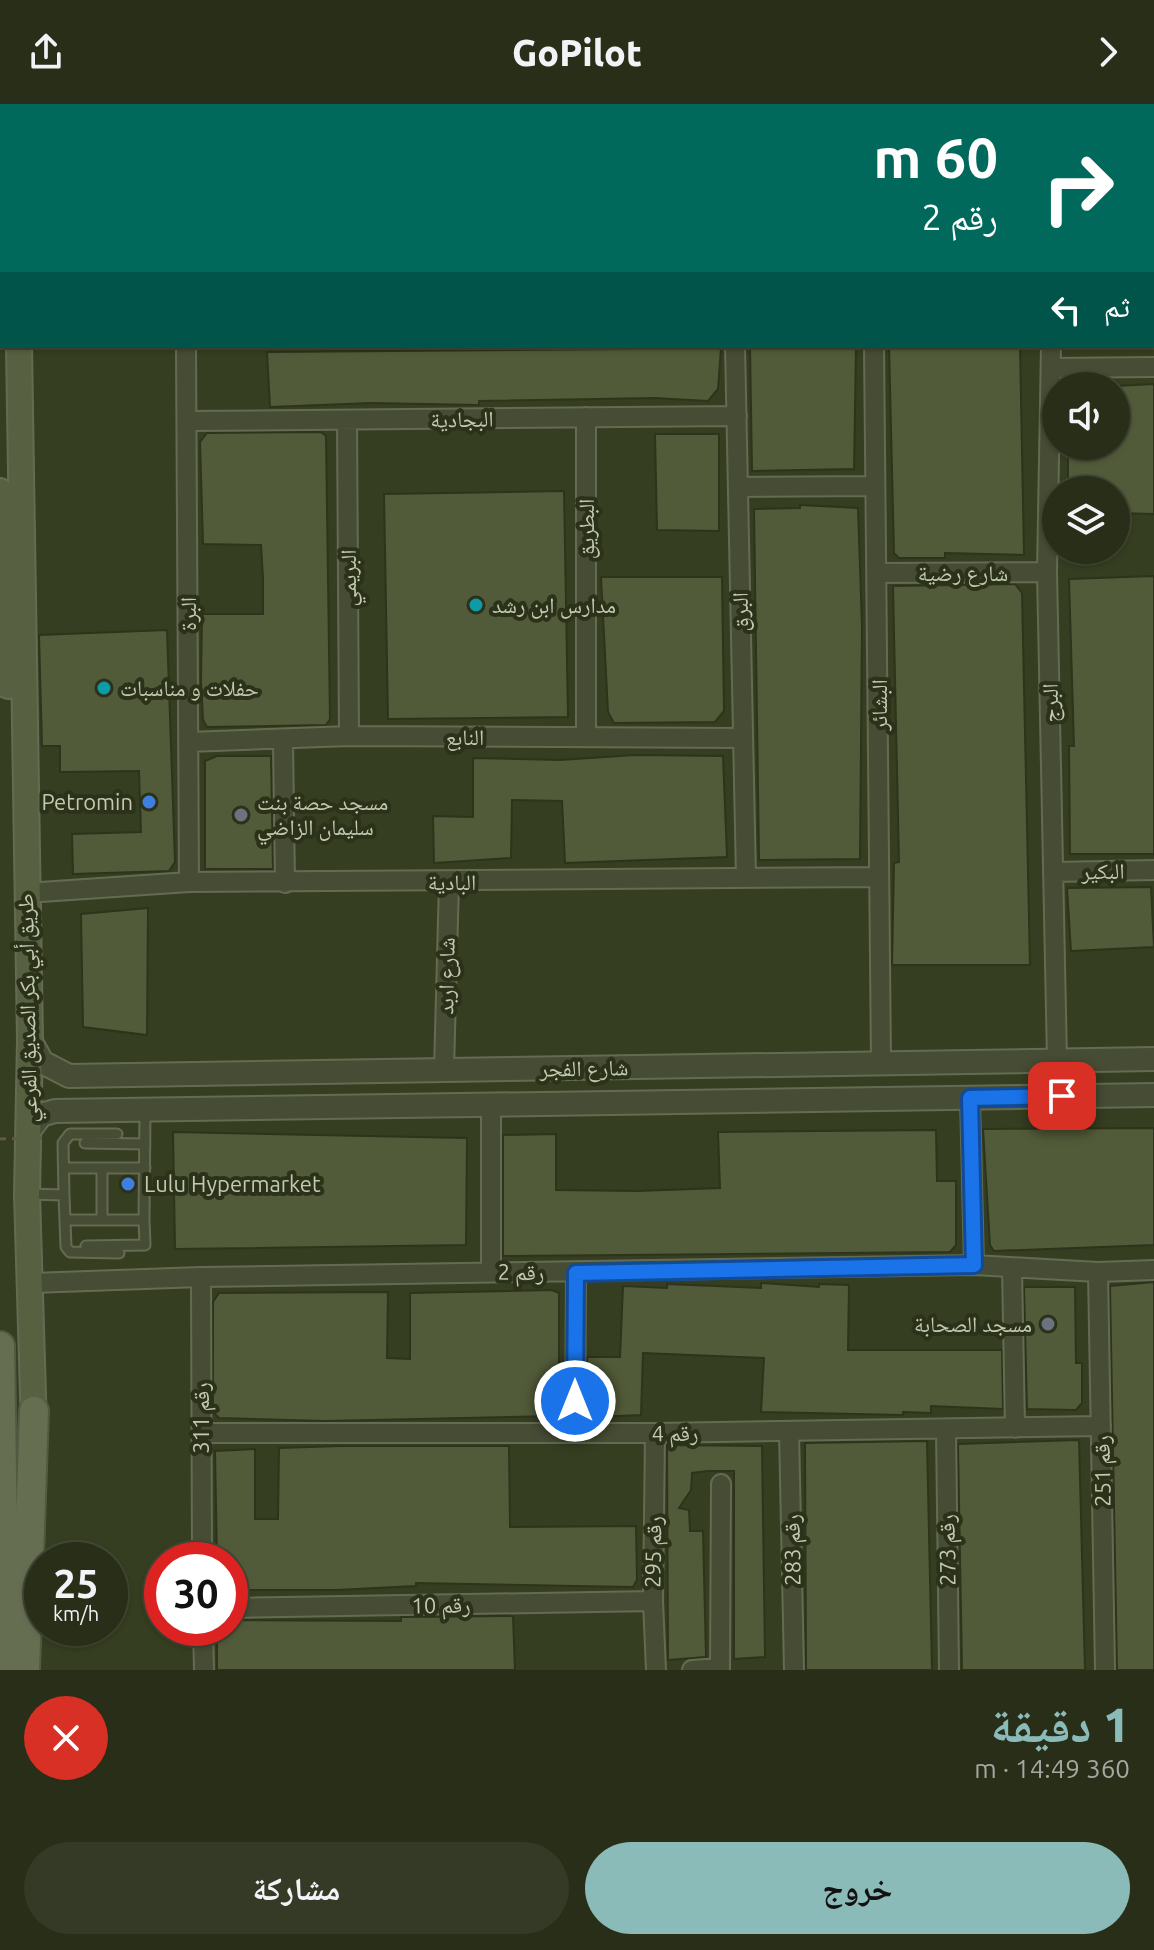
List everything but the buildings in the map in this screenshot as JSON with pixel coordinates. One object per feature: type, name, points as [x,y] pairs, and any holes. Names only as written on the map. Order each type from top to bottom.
[{"type":"main road","name":"طريق أبي بكر الصديق الفرعي","points":[[19,348],[26,893],[36,1135],[27,1194],[32,1283],[38,1670]]},
{"type":"main road","points":[[0,491],[17,920],[30,1040]]},
{"type":"main road","points":[[0,1346],[5,1670]]},
{"type":"main road","points":[[25,1670],[34,1411]]},
{"type":"street","name":"البرة","points":[[186,348],[189,882]]},
{"type":"street","name":"البرق","points":[[735,348],[746,878]]},
{"type":"street","name":"البشائر","points":[[874,348],[874,486],[879,573],[881,1063]]},
{"type":"street","name":"البرج","points":[[1051,348],[1047,572],[1057,1061]]},
{"type":"street","points":[[1051,368],[1154,367]]},
{"type":"street","name":"البجادية","points":[[188,421],[737,416]]},
{"type":"street","name":"البطريق","points":[[586,417],[586,737]]},
{"type":"street","name":"البريمي","points":[[347,421],[349,736]]},
{"type":"street","points":[[738,487],[874,486]]},
{"type":"street","name":"شارع رضية","points":[[879,573],[1047,572]]},
{"type":"street","name":"النابع","points":[[188,742],[283,741],[349,736],[742,738]]},
{"type":"street","points":[[283,741],[285,883]]},
{"type":"street","name":"البكير","points":[[1053,872],[1154,870]]},
{"type":"street","name":"البادية","points":[[26,893],[189,882],[879,877]]},
{"type":"street","name":"شارع اربد","points":[[444,1070],[449,882]]},
{"type":"street","name":"شارع الفجر","points":[[30,1040],[42,1062],[69,1076],[1154,1059]]},
{"type":"street","points":[[140,1110],[102,1106],[97,1095],[105,1084],[147,1074]]},
{"type":"street","name":"شارع الفجر","points":[[36,1135],[41,1115],[55,1111],[1154,1095]]},
{"type":"street","points":[[970,1098],[974,1265]]},
{"type":"street","points":[[491,1105],[491,1271]]},
{"type":"street","name":"رقم 2","points":[[32,1283],[491,1271],[576,1273],[974,1265],[1098,1272],[1154,1270]]},
{"type":"street","points":[[1012,1268],[1015,1428]]},
{"type":"street","name":"رقم 251","points":[[1098,1272],[1105,1670]]},
{"type":"street","points":[[575,1433],[576,1273]]},
{"type":"street","name":"رقم 311","points":[[201,1277],[202,1542]]},
{"type":"street","name":"رقم 4","points":[[201,1433],[655,1433],[1101,1426]]},
{"type":"street","name":"رقم 273","points":[[946,1429],[949,1670]]},
{"type":"street","name":"رقم 283","points":[[789,1431],[794,1670]]},
{"type":"street","name":"رقم 295","points":[[655,1433],[653,1601],[656,1670]]},
{"type":"street","points":[[692,1670],[720,1669],[721,1484]]},
{"type":"street","name":"رقم 10","points":[[248,1608],[653,1601]]},
{"type":"street","points":[[203,1646],[204,1670]]},
{"type":"lane","points":[[86,1246],[145,1245],[145,1144],[140,1110]]},
{"type":"lane","points":[[117,1134],[70,1134],[63,1143],[66,1247],[70,1252],[119,1253]]},
{"type":"lane","points":[[85,1143],[145,1144]]},
{"type":"lane","points":[[64,1168],[145,1168]]},
{"type":"lane","points":[[102,1168],[102,1220]]},
{"type":"lane","points":[[27,1194],[64,1195]]},
{"type":"lane","points":[[66,1220],[144,1220]]},
{"type":"path","points":[[0,1139],[36,1135]]},
{"type":"place","name":"مدارس ابن رشد","points":[[476,605]]},
{"type":"place","name":"حفلات و مناسبات","points":[[104,688]]},
{"type":"place","name":"Petromin","points":[[149,802]]},
{"type":"place","name":"مسجد حصة بنت سليمان الزاضي","points":[[241,815]]},
{"type":"place","name":"Lulu Hypermarket","points":[[128,1184]]},
{"type":"place","name":"مسجد الصحابة","points":[[1048,1324]]},
{"type":"route","points":[[575,1401],[576,1273],[974,1265],[970,1098],[1062,1096]]}]
